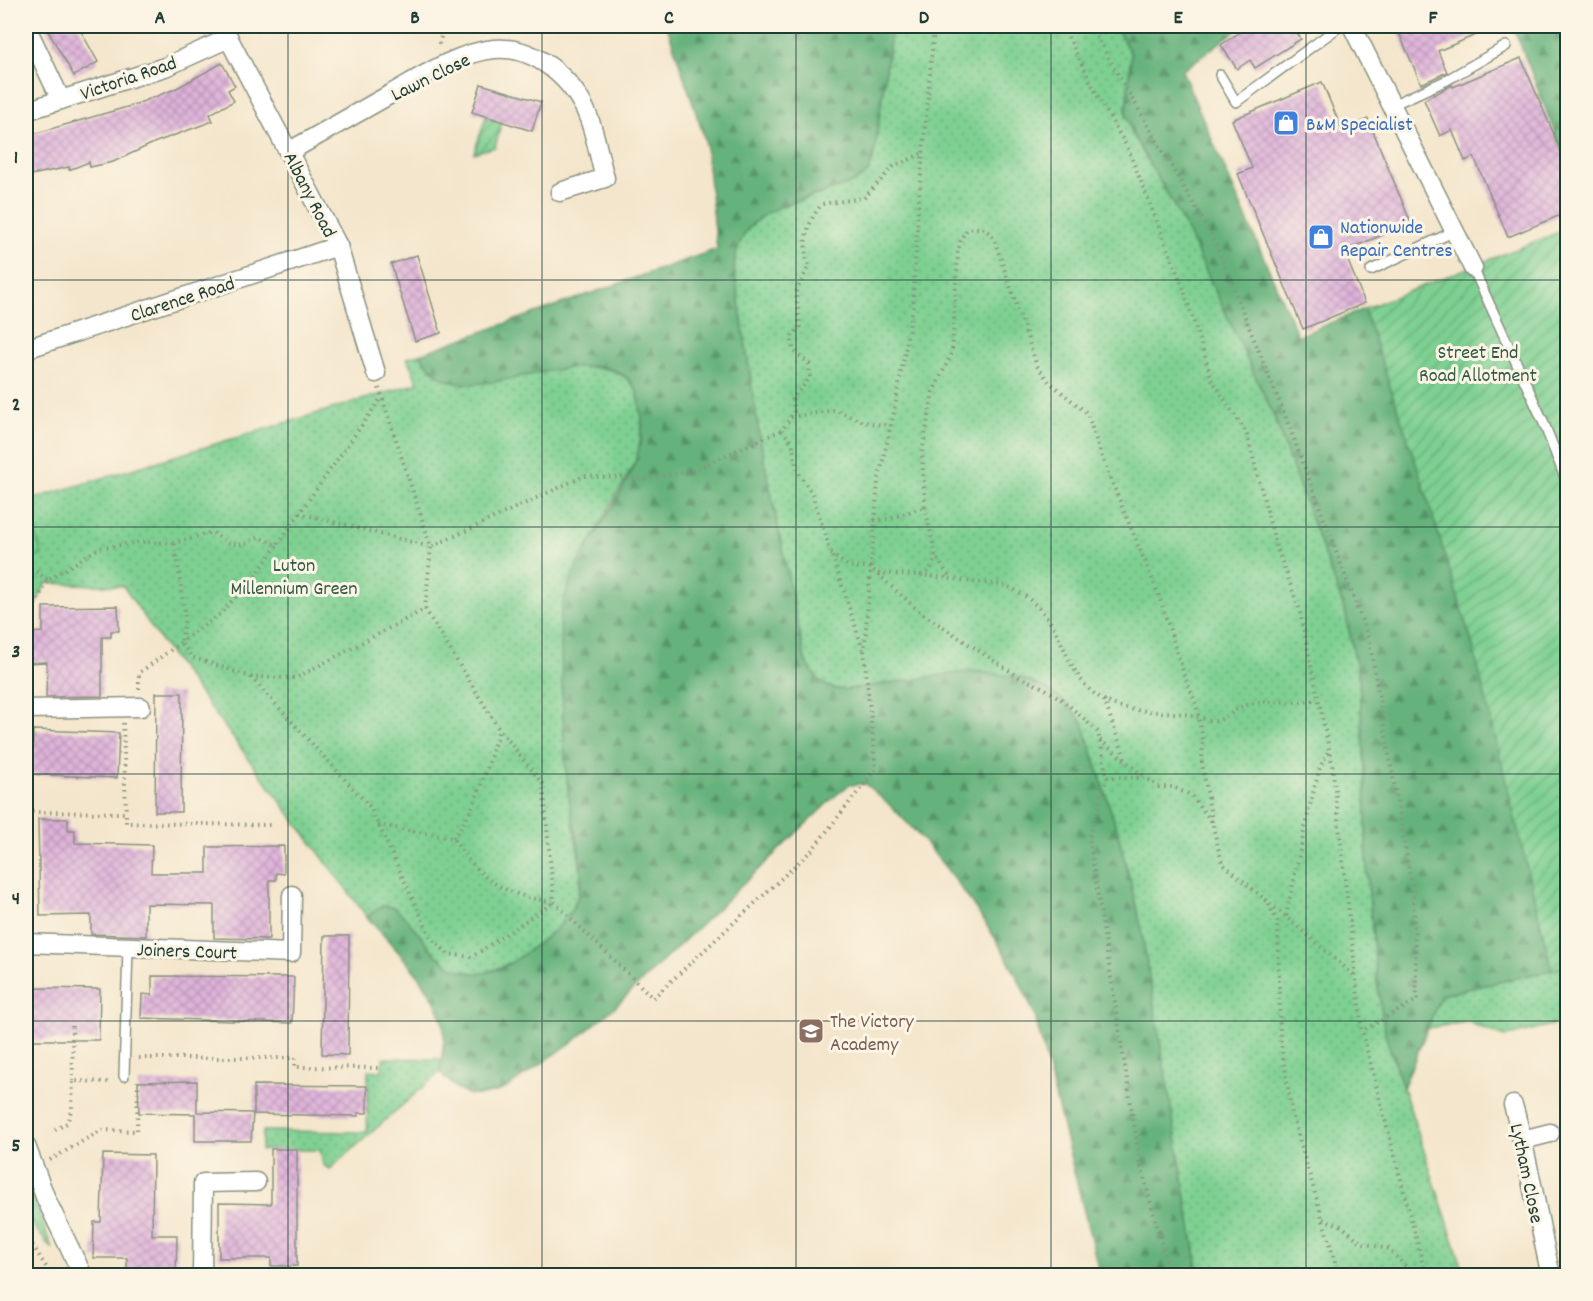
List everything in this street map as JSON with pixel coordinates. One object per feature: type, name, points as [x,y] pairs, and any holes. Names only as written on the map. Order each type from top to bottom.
[{"type":"street","points":[[26,26],[61,100]]},
{"type":"street","points":[[1352,26],[1473,268]]},
{"type":"street","name":"Victoria Road","points":[[26,111],[165,67],[226,32]]},
{"type":"street","name":"Albany Road","points":[[226,32],[338,246],[376,373]]},
{"type":"street","name":"Lawn Close","points":[[290,151],[429,72],[491,49],[510,50],[530,56],[554,69],[572,89],[589,116],[604,178],[560,192]]},
{"type":"street","name":"Clarence Road","points":[[26,349],[338,246]]},
{"type":"street","points":[[26,709],[134,707]]},
{"type":"street","name":"Joiners Court","points":[[26,943],[128,949],[291,953],[292,895]]},
{"type":"street","name":"Lytham Close","points":[[1513,1105],[1523,1140],[1535,1207],[1551,1275]]},
{"type":"street","points":[[1523,1140],[1550,1133]]},
{"type":"street","points":[[26,1146],[46,1199],[83,1275]]},
{"type":"street","points":[[202,1275],[203,1183],[256,1182]]},
{"type":"lane","points":[[1220,75],[1236,102],[1340,26]]},
{"type":"lane","points":[[1392,105],[1445,81],[1506,46]]},
{"type":"lane","points":[[1371,270],[1455,231]]},
{"type":"lane","points":[[1473,268],[1543,422],[1568,485]]},
{"type":"lane","points":[[124,1076],[128,949]]},
{"type":"path","points":[[378,825],[453,838],[470,864],[485,879],[530,899],[554,902],[653,998],[812,850],[876,769],[864,652],[870,567],[878,482],[913,307],[934,26]]},
{"type":"path","points":[[1063,26],[1096,93],[1128,149],[1183,287],[1212,380],[1247,434],[1276,546],[1299,608],[1329,750],[1362,1031],[1426,1274],[1412,1272],[1395,1275]]},
{"type":"path","points":[[1090,26],[1212,236],[1286,418],[1369,639],[1413,892],[1417,1000],[1362,1031]]},
{"type":"path","points":[[300,513],[431,547],[584,476],[646,479],[694,470],[782,430],[794,412],[792,399],[810,378],[808,364],[794,351],[791,337],[800,327],[796,292],[809,266],[804,250],[810,218],[822,204],[864,198],[894,166],[923,153]]},
{"type":"path","points":[[950,578],[936,557],[925,507],[922,452],[933,392],[952,353],[959,246],[967,229],[979,227],[988,231],[994,239],[1037,366],[1049,382],[1087,413],[1104,463],[1158,593],[1199,717],[1203,739],[1202,762],[1221,863],[1354,975]]},
{"type":"path","points":[[272,825],[126,823],[134,707],[140,673],[220,614],[260,570],[381,398],[431,547],[425,609],[500,729],[543,783],[554,902]]},
{"type":"path","points":[[790,417],[836,410],[863,422],[890,426]]},
{"type":"path","points":[[782,430],[792,443],[797,470],[812,494],[864,652]]},
{"type":"path","points":[[874,520],[888,519],[925,507]]},
{"type":"path","points":[[26,610],[32,610],[48,580],[99,548],[142,542],[175,543],[213,532],[232,545],[240,546],[258,537],[277,545]]},
{"type":"path","points":[[175,543],[185,617],[182,645],[192,657],[251,677],[296,678],[425,609]]},
{"type":"path","points":[[831,554],[850,567],[870,567],[920,612],[1019,677],[1044,688],[1098,732],[1107,777],[1089,838],[1140,1162],[1170,1275]]},
{"type":"path","points":[[921,575],[930,570],[936,557]]},
{"type":"path","points":[[26,565],[48,580]]},
{"type":"path","points":[[878,574],[921,575],[1005,586],[1027,597],[1046,616],[1057,633],[1068,661],[1098,697],[1143,712],[1220,720],[1246,705],[1267,702],[1298,704],[1318,700]]},
{"type":"path","points":[[251,677],[369,807],[430,936],[448,954],[472,957],[554,902]]},
{"type":"path","points":[[1104,700],[1125,758]]},
{"type":"path","points":[[453,838],[466,821],[477,798],[500,729]]},
{"type":"path","points":[[1100,740],[1159,787],[1173,787],[1191,795],[1212,822]]},
{"type":"path","points":[[1286,916],[1317,777],[1329,750]]},
{"type":"path","points":[[1107,777],[1146,778]]},
{"type":"path","points":[[26,812],[126,813]]},
{"type":"path","points":[[26,840],[26,875]]},
{"type":"path","points":[[1266,899],[1278,923],[1280,1037],[1292,1114],[1339,1275]]},
{"type":"path","points":[[55,1130],[67,1124],[72,1108],[72,1026]]},
{"type":"path","points":[[138,1069],[139,1047]]},
{"type":"path","points":[[139,1058],[295,1058],[295,1067],[381,1068]]},
{"type":"path","points":[[73,1081],[125,1083],[124,1076]]},
{"type":"path","points":[[51,1171],[48,1161],[102,1130],[137,1131],[138,1079]]},
{"type":"path","points":[[1323,1219],[1342,1226],[1362,1243],[1388,1249],[1412,1272]]},
{"type":"path","points":[[26,1235],[52,1275]]},
{"type":"green space","points":[[667,26],[892,26],[875,148],[869,171],[851,183],[781,206],[754,222],[738,249],[734,268],[759,434],[805,660],[825,685],[844,690],[972,671],[1019,677],[1044,688],[1064,701],[1082,721],[1118,833],[1140,922],[1199,1275],[1100,1275],[1035,1016],[1022,987],[985,923],[939,859],[889,805],[865,784],[849,785],[834,797],[615,1007],[578,1038],[505,1089],[493,1093],[476,1095],[462,1092],[440,1072],[444,1030],[441,1015],[434,1000],[402,955],[367,917],[381,906],[394,907],[437,956],[455,968],[480,973],[503,967],[544,939],[568,916],[578,897],[581,885],[581,860],[566,775],[560,619],[566,593],[576,568],[632,469],[639,448],[642,427],[638,393],[621,373],[600,367],[574,367],[490,382],[465,384],[441,377],[419,354],[717,249],[705,140]]},
{"type":"green space","points":[[892,26],[1115,26],[1131,54],[1126,113],[1132,133],[1183,222],[1273,414],[1345,611],[1359,678],[1365,769],[1367,872],[1377,982],[1386,1036],[1465,1275],[1199,1275],[1140,922],[1118,833],[1082,721],[1064,701],[1044,688],[1019,677],[972,671],[844,690],[825,685],[805,660],[759,434],[734,268],[736,246],[752,222],[771,210],[847,185],[873,161]]},
{"type":"green space","points":[[1115,26],[1242,26],[1182,71],[1298,336],[1364,309],[1422,481],[1473,646],[1552,970],[1441,995],[1403,1088],[1386,1037],[1377,982],[1367,872],[1365,769],[1359,678],[1345,611],[1273,414],[1183,222],[1132,133],[1126,113],[1131,54]]},
{"type":"green space","points":[[1513,26],[1567,26],[1567,163]]},
{"type":"green space","points":[[486,117],[502,122],[495,147],[474,153]]},
{"type":"green space","name":"Street End Road Allotment","points":[[1567,229],[1567,966],[1552,970],[1473,646],[1422,481],[1364,309]]},
{"type":"green space","name":"Luton Millennium Green","points":[[419,354],[434,371],[593,367],[612,370],[626,378],[636,389],[643,416],[638,457],[576,567],[569,796],[581,873],[578,896],[568,916],[552,933],[513,962],[480,975],[454,968],[434,954],[401,913],[381,906],[367,917],[165,647],[123,586],[47,583],[32,610],[26,610],[26,501],[418,383],[407,358]]},
{"type":"green space","points":[[31,519],[42,555],[26,560],[26,520]]},
{"type":"green space","points":[[1567,966],[1567,1021],[1504,1037],[1468,1022],[1427,1028],[1441,995]]},
{"type":"green space","points":[[383,1058],[441,1059],[440,1072],[330,1169],[323,1165],[320,1150],[261,1150],[263,1131],[367,1132],[368,1070],[382,1071]]},
{"type":"green space","points":[[26,1174],[52,1249],[26,1217]]},
{"type":"building","points":[[45,26],[78,26],[98,62],[74,76]]},
{"type":"building","points":[[1249,26],[1293,26],[1301,39],[1255,68],[1250,60],[1237,69],[1221,45]]},
{"type":"building","points":[[1396,26],[1497,26],[1438,51],[1447,72],[1421,84]]},
{"type":"building","points":[[1521,58],[1568,167],[1568,212],[1508,237],[1474,157],[1465,161],[1452,130],[1440,136],[1424,100],[1452,85],[1453,87]]},
{"type":"building","points":[[222,63],[235,86],[228,90],[234,101],[210,114],[213,121],[156,142],[113,162],[90,167],[89,162],[69,170],[69,167],[26,176],[26,136],[134,105],[175,89]]},
{"type":"building","name":"Nationwide Repair Centres","points":[[1322,82],[1342,130],[1368,119],[1411,223],[1344,251],[1365,303],[1303,329],[1238,174],[1252,168],[1232,120]]},
{"type":"building","points":[[481,84],[541,102],[532,131],[472,112]]},
{"type":"building","points":[[417,255],[441,333],[415,341],[391,264]]},
{"type":"building","points":[[118,606],[119,631],[111,631],[111,637],[102,637],[102,696],[46,697],[47,662],[26,663],[26,633],[43,632],[43,607]]},
{"type":"building","points":[[156,693],[182,693],[181,812],[155,812]]},
{"type":"building","points":[[33,730],[119,733],[117,778],[26,774],[26,750],[33,750]]},
{"type":"building","points":[[38,819],[68,819],[68,830],[75,830],[75,843],[152,845],[151,873],[207,873],[207,847],[284,846],[284,874],[276,873],[276,880],[269,880],[269,939],[214,938],[214,905],[146,904],[146,936],[91,934],[91,915],[40,916]]},
{"type":"building","points":[[324,936],[349,936],[348,1055],[322,1054]]},
{"type":"building","points":[[152,976],[294,977],[292,1023],[141,1018],[142,994],[152,995]]},
{"type":"building","points":[[33,988],[100,989],[99,1040],[32,1040]]},
{"type":"building","points":[[197,1081],[197,1112],[253,1113],[251,1141],[195,1141],[195,1114],[139,1113],[138,1082]]},
{"type":"building","points":[[254,1085],[367,1086],[367,1113],[358,1113],[358,1116],[254,1114]]},
{"type":"building","points":[[271,1149],[297,1149],[297,1266],[271,1266],[271,1258],[219,1258],[219,1203],[271,1204]]},
{"type":"building","points":[[103,1154],[153,1155],[152,1235],[177,1235],[176,1275],[127,1275],[127,1258],[93,1258],[94,1222],[101,1222]]},
{"type":"place","name":"B&M Specialist","points":[[1286,123]]},
{"type":"place","name":"Nationwide Repair Centres","points":[[1321,237]]},
{"type":"place","name":"The Victory Academy","points":[[811,1031]]}]
